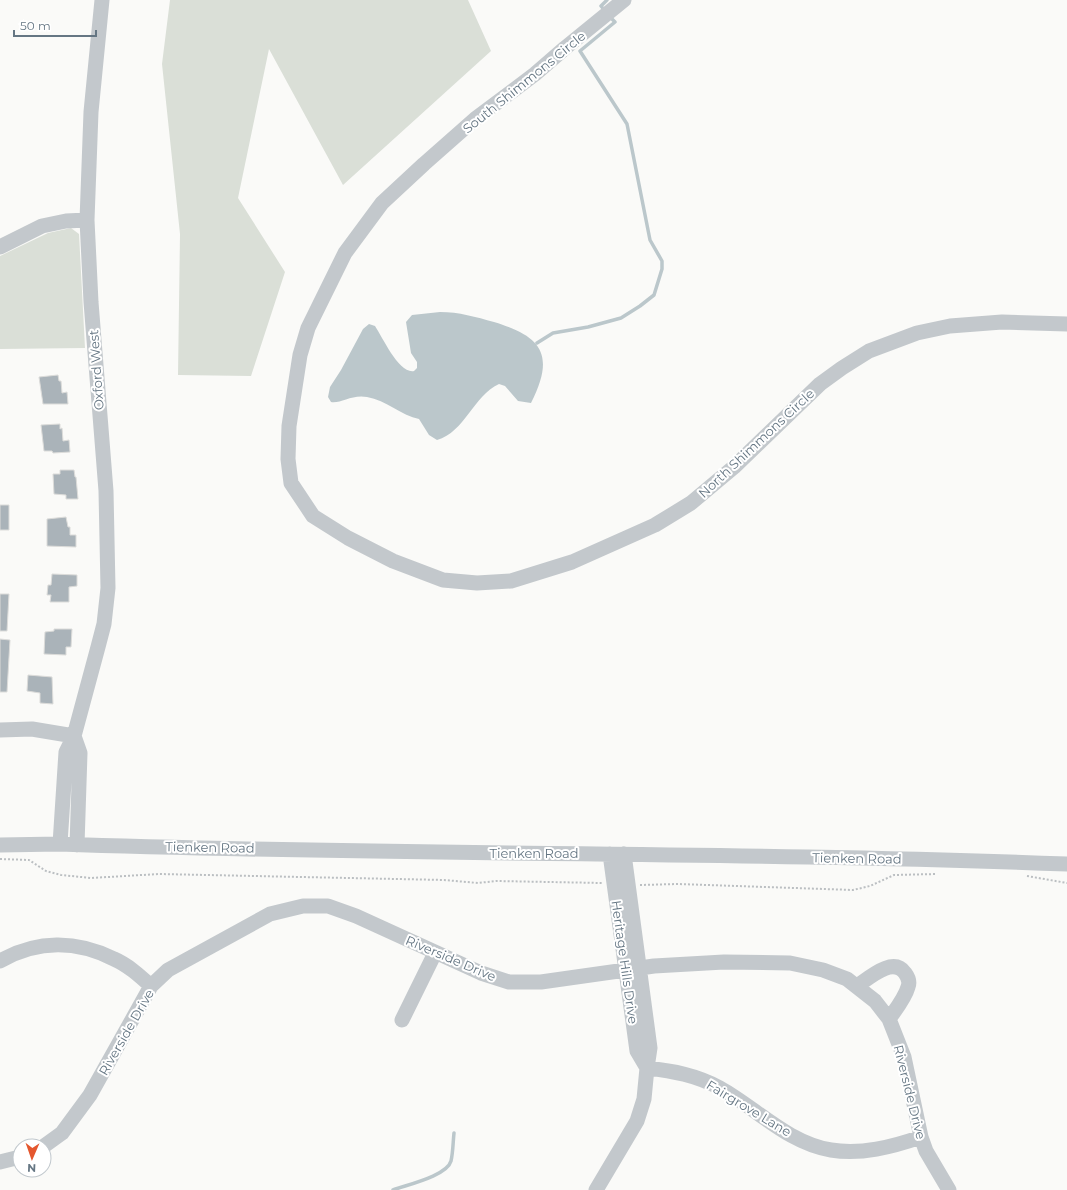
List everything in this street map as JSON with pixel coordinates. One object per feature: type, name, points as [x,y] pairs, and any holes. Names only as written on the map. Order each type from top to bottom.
[{"type":"street","name":"Oxford West","points":[[60,844],[66,752],[74,736],[104,624],[108,588],[106,491],[91,302],[87,220],[91,112],[102,0]]},
{"type":"street","name":"South Shimmons Circle","points":[[424,164],[475,119],[535,74],[624,0]]},
{"type":"street","name":"North Shimmons Circle","points":[[424,164],[382,203],[367,221],[345,253],[318,304],[308,328],[300,355],[289,426],[288,459],[291,483],[313,516],[348,538],[393,561],[443,580],[477,583],[511,580],[572,562],[656,525],[691,503],[734,467],[820,384],[842,368],[870,351],[917,333],[950,326],[1002,322],[1067,324]]},
{"type":"street","points":[[0,247],[42,226],[66,221],[87,220]]},
{"type":"street","points":[[0,730],[32,730],[74,736],[80,752],[77,844]]},
{"type":"street","name":"Tienken Road","points":[[0,845],[77,844],[420,853],[617,854],[950,859],[1067,864]]},
{"type":"street","name":"Heritage Hills Drive","points":[[617,854],[632,969],[637,1051],[647,1068]]},
{"type":"street","name":"Riverside Drive","points":[[52,1140],[62,1133],[90,1095],[151,986],[168,970],[185,959],[270,914],[303,906],[328,906],[338,909],[481,973],[509,982],[541,982],[632,969],[716,962],[790,963],[823,970],[847,979],[875,1001],[889,1019],[904,1057],[920,1137],[926,1151],[949,1190]]},
{"type":"street","points":[[0,961],[16,952],[42,945],[74,946],[95,951],[115,959],[151,986]]},
{"type":"street","points":[[402,1020],[435,953]]},
{"type":"street","points":[[857,986],[886,968],[894,967],[903,969],[908,976],[909,985],[889,1019]]},
{"type":"street","points":[[596,1190],[637,1121],[644,1099],[647,1068]]},
{"type":"street","name":"Fairgrove Lane","points":[[647,1068],[671,1070],[700,1079],[721,1089],[788,1133],[826,1149],[860,1152],[901,1143],[920,1137]]},
{"type":"street","points":[[0,1162],[12,1159]]},
{"type":"path","points":[[0,859],[29,860],[46,871],[61,875],[91,878],[159,874],[444,880],[478,883],[496,881],[678,884],[853,890],[870,886],[894,875],[942,874]]},
{"type":"path","points":[[1021,875],[1050,882],[1067,883]]},
{"type":"shaded area","points":[[170,0],[468,0],[491,51],[343,185],[269,49],[238,198],[285,272],[251,376],[178,375],[180,234],[162,64]]},
{"type":"shaded area","points":[[71,228],[79,234],[85,348],[0,349],[0,256],[48,233]]},
{"type":"shaded area","points":[[440,312],[461,314],[494,322],[524,334],[534,342],[540,350],[543,360],[542,372],[531,403],[518,401],[505,386],[499,384],[482,397],[455,430],[447,436],[437,440],[429,435],[419,419],[406,415],[381,401],[362,396],[338,402],[331,402],[328,397],[330,387],[363,329],[369,324],[375,326],[397,361],[408,370],[414,371],[417,368],[417,362],[411,353],[406,322],[412,315]]},
{"type":"building","points":[[58,375],[59,381],[61,381],[62,393],[67,392],[68,404],[43,404],[39,377]]},
{"type":"building","points":[[60,424],[60,429],[62,428],[63,441],[69,440],[70,452],[53,453],[52,451],[44,451],[41,425]]},
{"type":"building","points":[[60,470],[74,470],[78,499],[66,499],[66,495],[54,494],[53,474],[60,474]]},
{"type":"building","points":[[0,505],[9,505],[9,530],[0,530]]},
{"type":"building","points":[[66,517],[68,527],[70,527],[70,535],[76,535],[76,547],[47,546],[47,519]]},
{"type":"building","points":[[52,574],[77,575],[77,586],[69,587],[69,602],[50,602],[51,595],[47,595],[48,585],[51,585]]},
{"type":"building","points":[[0,594],[9,594],[7,631],[0,631]]},
{"type":"building","points":[[54,629],[72,629],[71,647],[66,647],[66,655],[44,654],[45,632],[54,631]]},
{"type":"building","points":[[0,639],[10,640],[7,692],[0,692]]},
{"type":"building","points":[[28,675],[52,677],[53,704],[40,703],[40,693],[27,691]]},
{"type":"waterway","points":[[605,11],[601,6],[607,0]]},
{"type":"waterway","points":[[537,343],[553,333],[588,327],[621,318],[654,295],[662,269],[662,261],[650,240],[627,124],[580,51],[615,22],[609,16]]},
{"type":"waterway","points":[[393,1190],[416,1183],[442,1171],[448,1166],[452,1158],[454,1133]]}]
